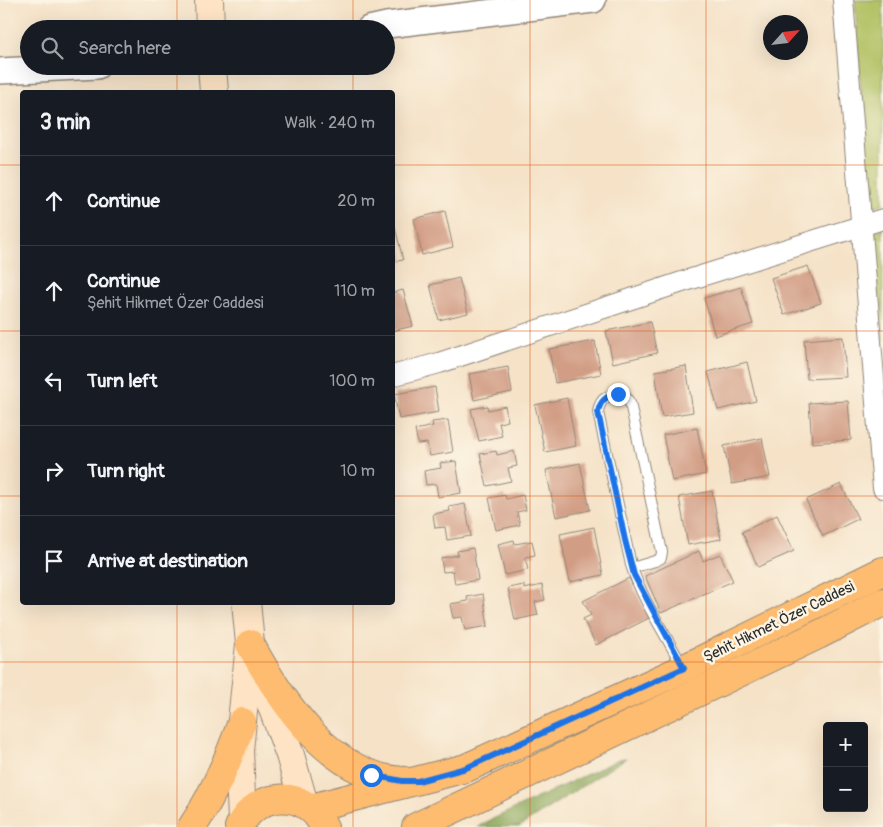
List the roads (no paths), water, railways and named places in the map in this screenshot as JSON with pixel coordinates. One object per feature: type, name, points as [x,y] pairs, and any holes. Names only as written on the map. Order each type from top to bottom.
[{"type":"main road","points":[[209,0],[210,20]]},
{"type":"main road","points":[[213,75],[214,90]]},
{"type":"main road","name":"Şehit Hikmet Özer Caddesi","points":[[313,813],[466,768],[684,668],[883,571]]},
{"type":"main road","name":"Şehit Hikmet Özer Caddesi","points":[[416,827],[818,635],[883,602]]},
{"type":"main road","points":[[241,823],[239,750],[250,644],[246,605]]},
{"type":"main road","points":[[250,644],[289,706],[332,753],[356,769],[371,775],[402,781],[418,781]]},
{"type":"main road","points":[[250,644],[313,813]]},
{"type":"main road","points":[[192,827],[223,771],[242,722]]},
{"type":"main road","points":[[241,823],[251,809],[263,802],[277,798],[291,799],[313,813]]},
{"type":"street","points":[[395,24],[593,0]]},
{"type":"street","points":[[843,0],[883,488]]},
{"type":"street","points":[[0,71],[20,70]]},
{"type":"street","points":[[395,375],[439,363],[682,282],[883,219]]},
{"type":"lane","points":[[632,568],[655,562],[661,558],[662,552],[630,403],[625,396],[611,395],[605,398],[599,405],[598,412],[632,568],[640,589],[684,668]]}]
